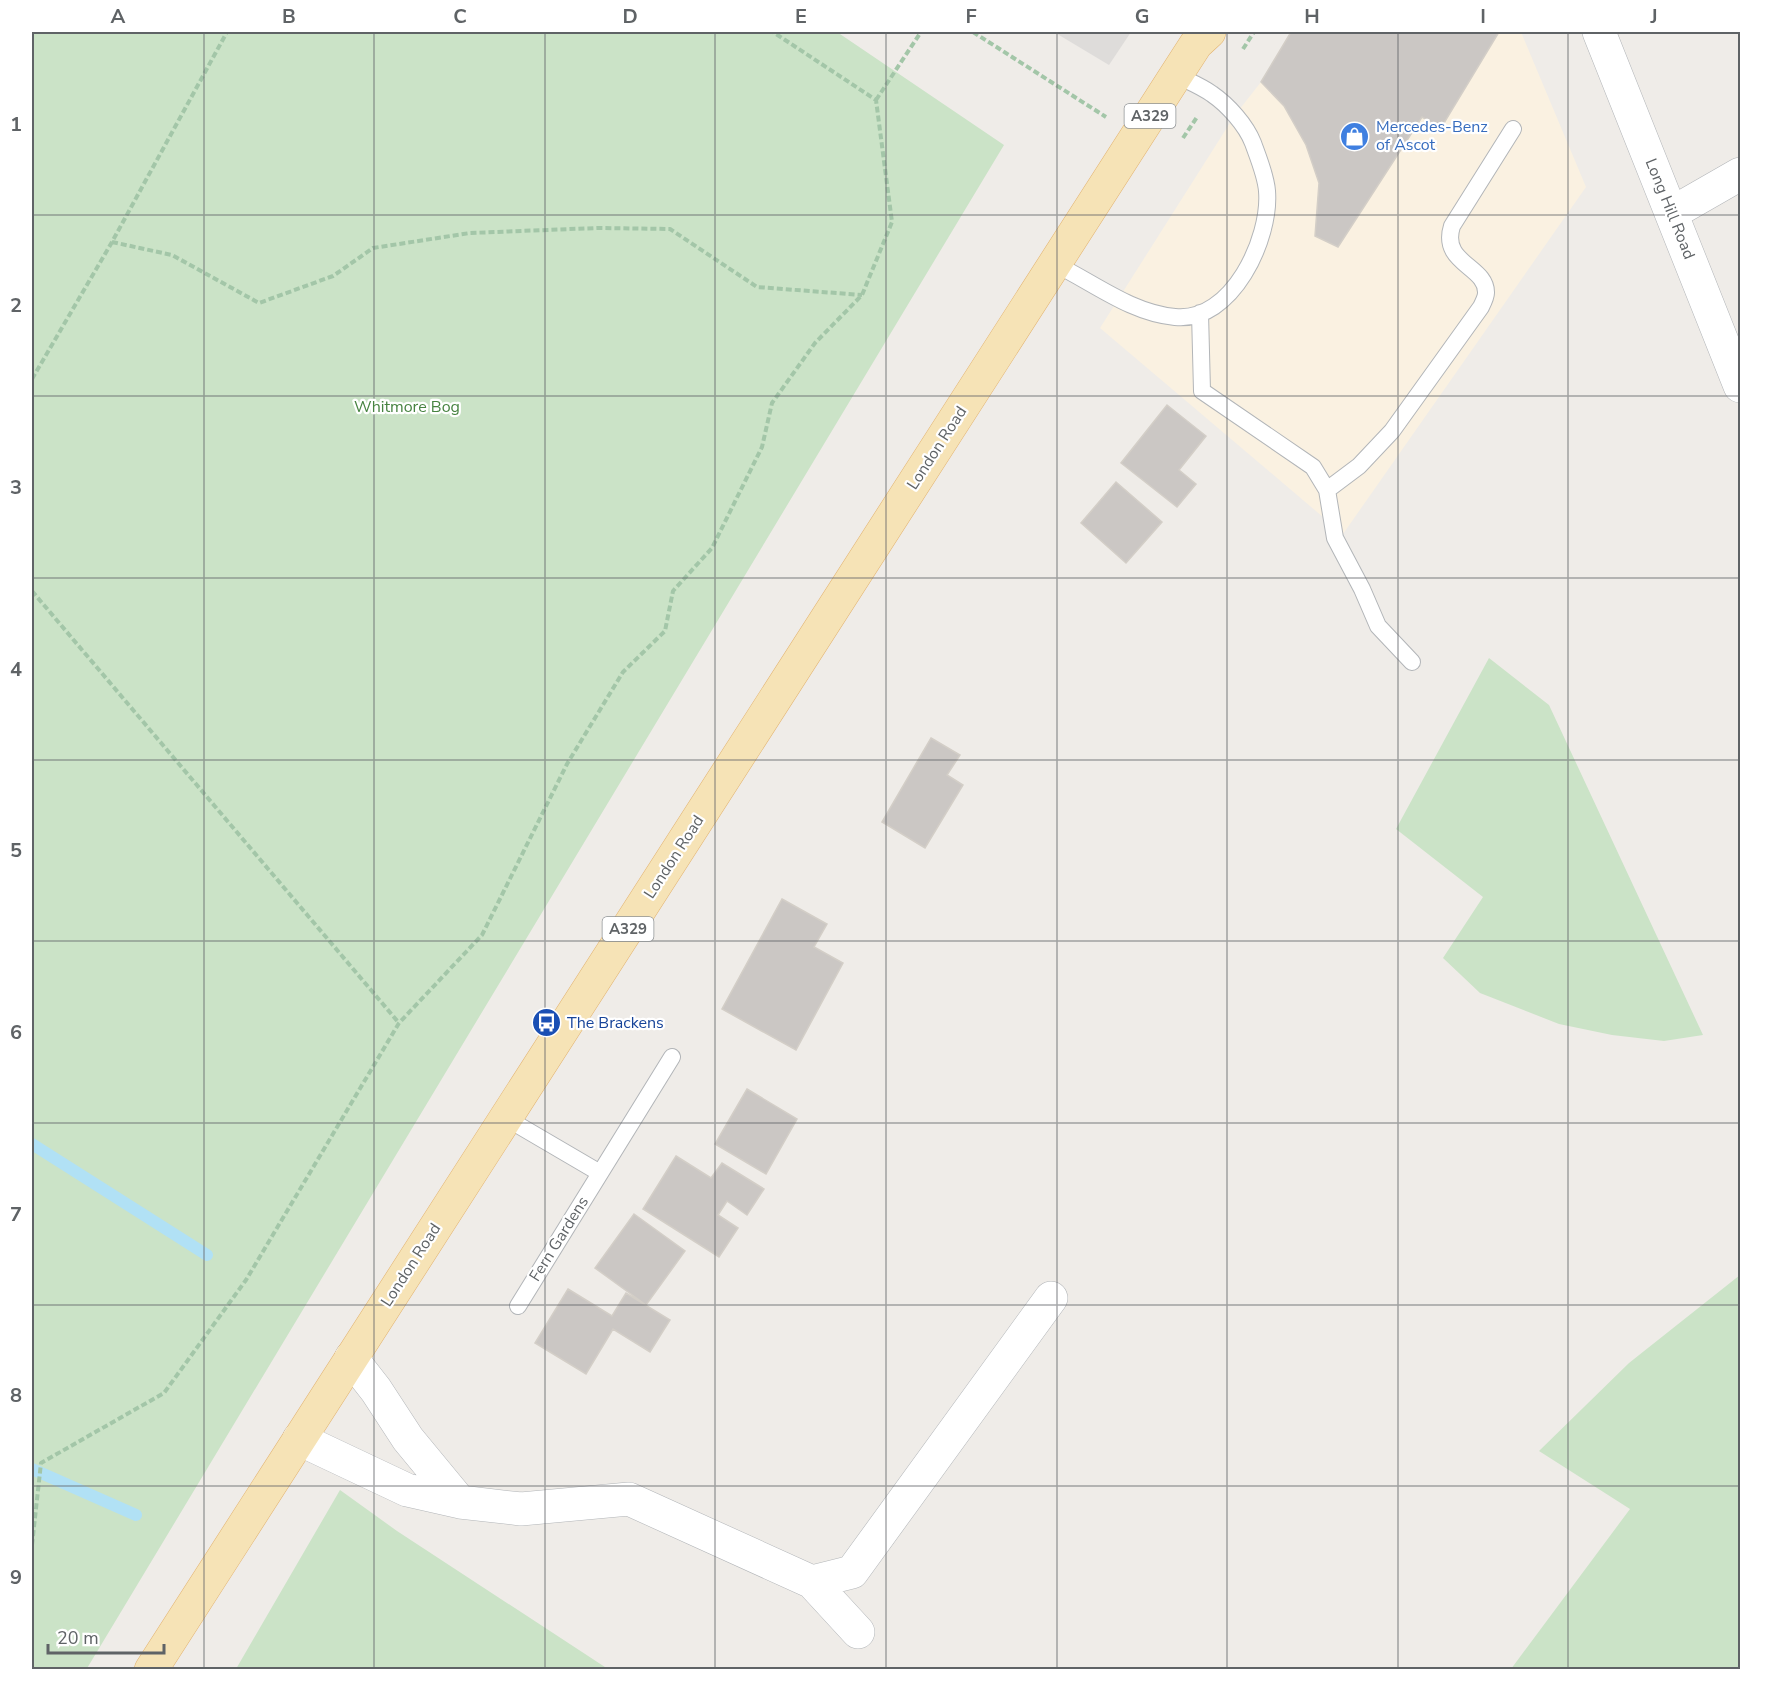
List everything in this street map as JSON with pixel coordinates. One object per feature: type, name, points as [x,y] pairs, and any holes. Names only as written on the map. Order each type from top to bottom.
[{"type":"main road","name":"London Road","points":[[151,1670],[1202,36]]},
{"type":"street","name":"Long Hill Road","points":[[1599,32],[1672,213],[1732,345],[1740,386]]},
{"type":"street","points":[[1672,213],[1740,174]]},
{"type":"street","points":[[812,1582],[852,1572],[1050,1298]]},
{"type":"street","points":[[351,1358],[376,1390],[408,1439],[460,1502]]},
{"type":"street","points":[[299,1439],[407,1490],[460,1502],[521,1509],[629,1499],[812,1582],[858,1632]]},
{"type":"lane","points":[[1055,264],[1145,312],[1177,318],[1200,313],[1216,306],[1239,282],[1256,252],[1266,213],[1267,189],[1252,141],[1234,115],[1213,94],[1176,75]]},
{"type":"lane","points":[[1327,490],[1359,466],[1392,431],[1481,307],[1486,294],[1484,284],[1451,250],[1448,238],[1452,226],[1513,129]]},
{"type":"lane","points":[[1200,313],[1202,391],[1313,467],[1327,490],[1335,538],[1362,589],[1378,626],[1412,662]]},
{"type":"lane","name":"Fern Gardens","points":[[518,1306],[672,1057]]},
{"type":"lane","points":[[506,1118],[600,1173]]},
{"type":"path","points":[[32,379],[112,242],[227,32]]},
{"type":"path","points":[[773,32],[876,100]]},
{"type":"path","points":[[32,1545],[41,1463],[164,1393],[246,1280],[399,1023],[482,935],[567,764],[623,672],[666,631],[673,591],[712,548],[762,447],[772,403],[815,343],[862,295],[892,222],[876,100],[921,32]]},
{"type":"path","points":[[973,32],[1114,122]]},
{"type":"path","points":[[1239,56],[1254,32]]},
{"type":"path","points":[[112,242],[172,255],[259,303],[333,276],[373,248],[470,233],[597,228],[670,229],[757,287],[862,295]]},
{"type":"path","points":[[32,591],[399,1023]]},
{"type":"shaded area","points":[[1054,32],[1131,32],[1109,65]]},
{"type":"shaded area","points":[[1291,32],[1521,32],[1586,187],[1343,534],[1100,328],[1235,115],[1261,82]]},
{"type":"green space","name":"Whitmore Bog","points":[[32,32],[837,32],[1004,145],[86,1670],[32,1669]]},
{"type":"green space","points":[[1489,658],[1549,705],[1703,1035],[1664,1041],[1612,1035],[1559,1024],[1480,993],[1443,958],[1483,897],[1396,829]]},
{"type":"green space","points":[[1740,1275],[1740,1669],[1511,1669],[1630,1509],[1539,1451],[1629,1363]]},
{"type":"green space","points":[[340,1490],[397,1531],[608,1669],[236,1669]]},
{"type":"building","name":"Mercedes-Benz of Ascot","points":[[1291,32],[1499,32],[1441,128],[1422,117],[1338,247],[1315,236],[1319,183],[1306,145],[1284,106],[1261,82]]},
{"type":"building","points":[[1167,405],[1206,436],[1179,470],[1196,484],[1177,507],[1121,463]]},
{"type":"building","points":[[1116,482],[1162,522],[1126,563],[1081,523]]},
{"type":"building","points":[[931,738],[960,755],[947,775],[963,785],[925,848],[882,822]]},
{"type":"building","points":[[782,899],[827,924],[814,947],[843,963],[796,1050],[722,1009]]},
{"type":"building","points":[[747,1089],[797,1119],[766,1174],[715,1144]]},
{"type":"building","points":[[676,1156],[711,1178],[722,1163],[764,1189],[747,1215],[727,1201],[718,1215],[738,1228],[719,1257],[643,1209]]},
{"type":"building","points":[[634,1214],[685,1251],[646,1305],[595,1268]]},
{"type":"building","points":[[568,1289],[612,1316],[626,1293],[670,1320],[650,1352],[613,1329],[586,1374],[535,1343]]},
{"type":"waterway","points":[[32,1144],[207,1255]]},
{"type":"waterway","points":[[32,1469],[136,1515]]},
{"type":"place","name":"Mercedes-Benz of Ascot","points":[[1355,136]]},
{"type":"place","name":"The Brackens","points":[[546,1023]]}]
